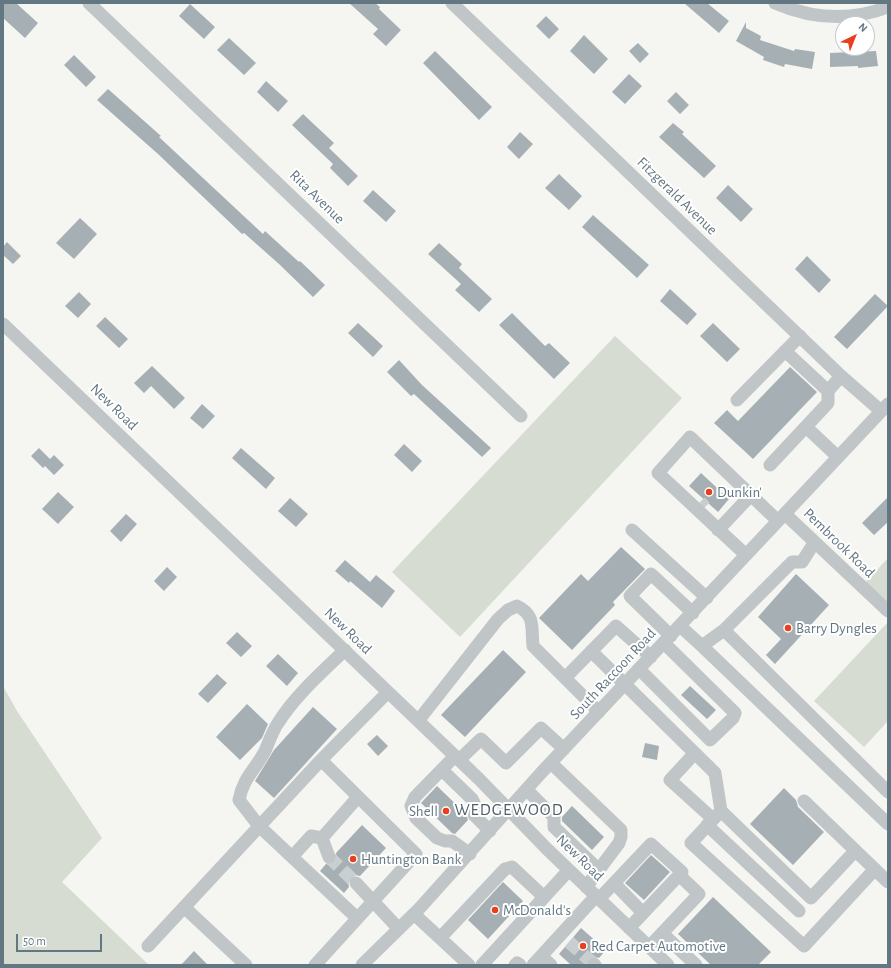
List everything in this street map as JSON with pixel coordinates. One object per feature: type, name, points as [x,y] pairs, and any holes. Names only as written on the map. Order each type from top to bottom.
[{"type":"street","name":"Rita Avenue","points":[[89,3],[521,416]]},
{"type":"street","name":"Fitzgerald Avenue","points":[[452,3],[842,376],[885,408]]},
{"type":"street","points":[[776,3],[795,11],[829,17],[861,15],[888,7]]},
{"type":"street","name":"New Road","points":[[3,324],[457,758],[586,887],[668,965]]},
{"type":"street","points":[[737,400],[800,336]]},
{"type":"street","points":[[785,351],[828,391]]},
{"type":"street","points":[[770,465],[828,403],[828,391],[842,376]]},
{"type":"street","name":"South Raccoon Road","points":[[362,965],[414,914],[564,749],[885,408]]},
{"type":"street","points":[[806,427],[838,457]]},
{"type":"street","name":"Pembrook Road","points":[[663,467],[690,437],[751,495],[782,517],[814,543],[888,611]]},
{"type":"street","points":[[715,527],[711,513],[663,467],[658,472],[715,527],[746,555]]},
{"type":"street","points":[[715,527],[751,495]]},
{"type":"street","points":[[632,530],[706,598]]},
{"type":"street","points":[[702,646],[724,630],[792,562],[802,562],[814,543]]},
{"type":"street","points":[[639,669],[710,740],[732,718],[735,713],[630,596],[651,574],[692,613]]},
{"type":"street","points":[[418,721],[498,619],[508,610],[517,606],[526,610],[532,623],[534,646],[599,712]]},
{"type":"street","points":[[565,678],[616,626],[651,657]]},
{"type":"street","points":[[680,626],[888,824]]},
{"type":"street","points":[[724,630],[888,792]]},
{"type":"street","points":[[344,650],[307,687],[278,723],[265,751],[242,788],[239,800],[259,826],[357,918]]},
{"type":"street","points":[[592,651],[715,773],[714,819],[691,842],[804,946],[875,869]]},
{"type":"street","points":[[148,946],[321,760],[388,692]]},
{"type":"street","points":[[470,854],[452,841],[444,841],[438,838],[416,818],[411,810],[415,797],[442,770],[481,739],[506,763],[541,728],[564,749]]},
{"type":"street","points":[[695,753],[670,780],[714,819],[812,898]]},
{"type":"street","points":[[314,965],[416,854],[321,760]]},
{"type":"street","points":[[551,763],[620,830],[621,837],[618,843],[586,887]]},
{"type":"street","points":[[442,770],[472,799],[475,805],[474,815],[490,831]]},
{"type":"street","points":[[527,790],[554,817],[554,827],[599,870]]},
{"type":"street","points":[[322,838],[358,797]]},
{"type":"street","points":[[804,801],[888,882]]},
{"type":"street","points":[[714,819],[799,911]]},
{"type":"street","points":[[292,857],[311,836],[322,838]]},
{"type":"street","points":[[322,838],[329,857]]},
{"type":"street","points":[[542,962],[565,938],[597,897],[651,844],[682,872],[629,928]]},
{"type":"street","points":[[617,879],[626,875],[652,848],[677,872],[648,902],[646,910]]},
{"type":"street","points":[[784,928],[855,850]]},
{"type":"street","points":[[440,938],[505,869],[512,867],[544,897]]},
{"type":"street","points":[[482,965],[569,870]]},
{"type":"street","points":[[649,947],[699,894],[679,875]]},
{"type":"street","points":[[617,879],[646,910]]},
{"type":"street","points":[[356,883],[399,929]]},
{"type":"street","points":[[184,907],[246,965]]},
{"type":"street","points":[[414,914],[469,965]]},
{"type":"street","points":[[662,933],[696,965]]},
{"type":"street","points":[[515,965],[517,963],[520,965]]},
{"type":"shaded area","points":[[615,336],[682,398],[460,637],[392,572]]},
{"type":"shaded area","points":[[888,558],[888,611],[861,587]]},
{"type":"shaded area","points":[[888,622],[888,721],[864,747],[814,701]]},
{"type":"shaded area","points":[[3,686],[17,711],[102,838],[62,882],[149,965],[3,965]]},
{"type":"building","points":[[3,3],[16,3],[38,23],[25,38],[3,18]]},
{"type":"building","points":[[349,3],[375,3],[380,7],[379,9],[401,30],[386,46],[373,34],[378,29]]},
{"type":"building","points":[[684,3],[707,3],[729,21],[719,33]]},
{"type":"building","points":[[190,4],[215,27],[204,39],[179,16]]},
{"type":"building","points":[[546,16],[559,29],[549,39],[536,26]]},
{"type":"building","points":[[746,22],[746,28],[761,36],[760,40],[794,51],[795,49],[815,52],[812,69],[785,64],[784,67],[763,60],[764,57],[736,41]]},
{"type":"building","points":[[584,35],[608,59],[594,74],[570,51]]},
{"type":"building","points":[[229,38],[256,63],[244,75],[217,50]]},
{"type":"building","points":[[638,43],[649,54],[640,63],[629,51]]},
{"type":"building","points":[[435,51],[492,107],[479,120],[423,63]]},
{"type":"building","points":[[875,51],[878,66],[858,68],[858,66],[830,67],[830,53],[835,53],[835,56],[875,56]]},
{"type":"building","points":[[74,55],[96,77],[86,87],[64,65]]},
{"type":"building","points":[[629,74],[642,86],[625,104],[612,92]]},
{"type":"building","points":[[266,81],[288,101],[278,112],[257,92]]},
{"type":"building","points":[[108,89],[161,136],[159,137],[263,234],[265,231],[325,285],[313,297],[279,264],[244,233],[242,234],[158,154],[97,100]]},
{"type":"building","points":[[676,92],[689,105],[680,114],[667,101]]},
{"type":"building","points":[[303,114],[334,143],[329,148],[358,176],[348,186],[330,168],[333,164],[292,125]]},
{"type":"building","points":[[673,123],[684,132],[682,134],[716,166],[704,178],[659,137]]},
{"type":"building","points":[[520,132],[533,144],[519,159],[507,147]]},
{"type":"building","points":[[559,174],[582,196],[569,210],[545,188]]},
{"type":"building","points":[[728,185],[753,209],[741,222],[716,198]]},
{"type":"building","points":[[373,190],[396,211],[386,222],[363,201]]},
{"type":"building","points":[[593,215],[649,265],[637,278],[582,227]]},
{"type":"building","points":[[80,218],[97,234],[74,259],[56,243]]},
{"type":"building","points":[[7,242],[21,256],[13,264],[3,255],[3,247]]},
{"type":"building","points":[[439,243],[462,264],[459,268],[492,299],[479,312],[455,290],[461,284],[428,254]]},
{"type":"building","points":[[807,256],[831,280],[819,293],[795,269]]},
{"type":"building","points":[[670,289],[697,314],[687,325],[660,301]]},
{"type":"building","points":[[79,292],[91,304],[78,318],[65,306]]},
{"type":"building","points":[[875,294],[888,306],[847,349],[834,337]]},
{"type":"building","points":[[512,313],[545,346],[549,343],[570,363],[554,379],[499,325]]},
{"type":"building","points":[[105,317],[128,339],[119,348],[96,326]]},
{"type":"building","points":[[358,323],[383,346],[373,357],[348,333]]},
{"type":"building","points":[[713,323],[740,349],[727,362],[700,336]]},
{"type":"building","points":[[399,360],[422,385],[491,448],[482,457],[414,394],[411,396],[387,372]]},
{"type":"building","points":[[152,366],[185,398],[174,409],[151,386],[144,393],[134,383]]},
{"type":"building","points":[[790,367],[817,392],[753,459],[714,423],[727,410],[738,421]]},
{"type":"building","points":[[202,404],[215,416],[203,429],[190,418]]},
{"type":"building","points":[[404,444],[422,461],[412,472],[394,455]]},
{"type":"building","points":[[39,448],[50,459],[54,455],[64,465],[54,475],[45,466],[43,468],[31,456]]},
{"type":"building","points":[[241,448],[275,478],[266,489],[232,458]]},
{"type":"building","name":"Dunkin'","points":[[701,473],[729,499],[718,512],[689,486]]},
{"type":"building","points":[[58,492],[74,507],[58,524],[42,509]]},
{"type":"building","points":[[888,497],[888,522],[874,535],[862,523]]},
{"type":"building","points":[[290,498],[308,514],[296,527],[278,511]]},
{"type":"building","points":[[126,514],[137,524],[121,542],[110,531]]},
{"type":"building","points":[[621,547],[645,569],[613,602],[615,605],[572,650],[539,618],[581,574],[588,581]]},
{"type":"building","points":[[345,560],[370,582],[376,575],[395,591],[382,608],[350,581],[349,583],[335,571]]},
{"type":"building","points":[[167,567],[177,577],[164,591],[154,581]]},
{"type":"building","name":"Barry Dyngles","points":[[796,574],[829,605],[775,664],[766,655],[781,639],[758,617]]},
{"type":"building","points":[[237,632],[252,646],[241,657],[226,643]]},
{"type":"building","points":[[503,650],[526,672],[465,737],[441,715]]},
{"type":"building","points":[[278,654],[298,673],[287,686],[266,666]]},
{"type":"building","points":[[217,674],[227,683],[208,703],[198,694]]},
{"type":"building","points":[[690,686],[716,710],[707,719],[681,695]]},
{"type":"building","points":[[247,704],[268,724],[262,738],[240,760],[216,737]]},
{"type":"building","points":[[313,707],[337,729],[274,798],[255,781],[274,750]]},
{"type":"building","points":[[377,735],[388,746],[378,756],[367,744]]},
{"type":"building","points":[[645,743],[659,746],[657,760],[642,757]]},
{"type":"building","name":"Shell","points":[[437,786],[466,814],[468,820],[455,834],[452,833],[421,803]]},
{"type":"building","points":[[784,788],[796,800],[798,807],[824,832],[793,865],[750,824]]},
{"type":"building","points":[[572,806],[604,837],[592,850],[562,821],[562,817]]},
{"type":"building","name":"Huntington Bank","points":[[362,825],[386,848],[360,876],[355,875],[350,877],[348,881],[349,887],[344,893],[320,871],[326,864],[331,865],[335,862],[337,858],[336,853]]},
{"type":"building","points":[[651,855],[670,872],[644,900],[625,883]]},
{"type":"building","name":"McDonald's","points":[[503,882],[523,901],[488,939],[468,920]]},
{"type":"building","points":[[713,897],[771,952],[758,965],[711,965],[678,934]]},
{"type":"building","name":"Red Carpet Automotive","points":[[581,928],[606,950],[599,958],[592,956],[589,958],[586,965],[571,965],[559,954]]},
{"type":"building","points":[[194,951],[208,965],[181,965]]},
{"type":"tunnel","points":[[700,502],[705,507]]},
{"type":"tunnel","points":[[329,857],[356,883]]},
{"type":"tunnel","points":[[569,942],[594,964]]},
{"type":"place","name":"Dunkin'","points":[[709,492]]},
{"type":"place","name":"Barry Dyngles","points":[[788,628]]},
{"type":"place","name":"Shell","points":[[446,811]]},
{"type":"place","name":"Huntington Bank","points":[[353,859]]},
{"type":"place","name":"McDonald's","points":[[495,910]]},
{"type":"place","name":"Red Carpet Automotive","points":[[583,946]]},
{"type":"district","name":"WEDGEWOOD","points":[[509,810]]}]
